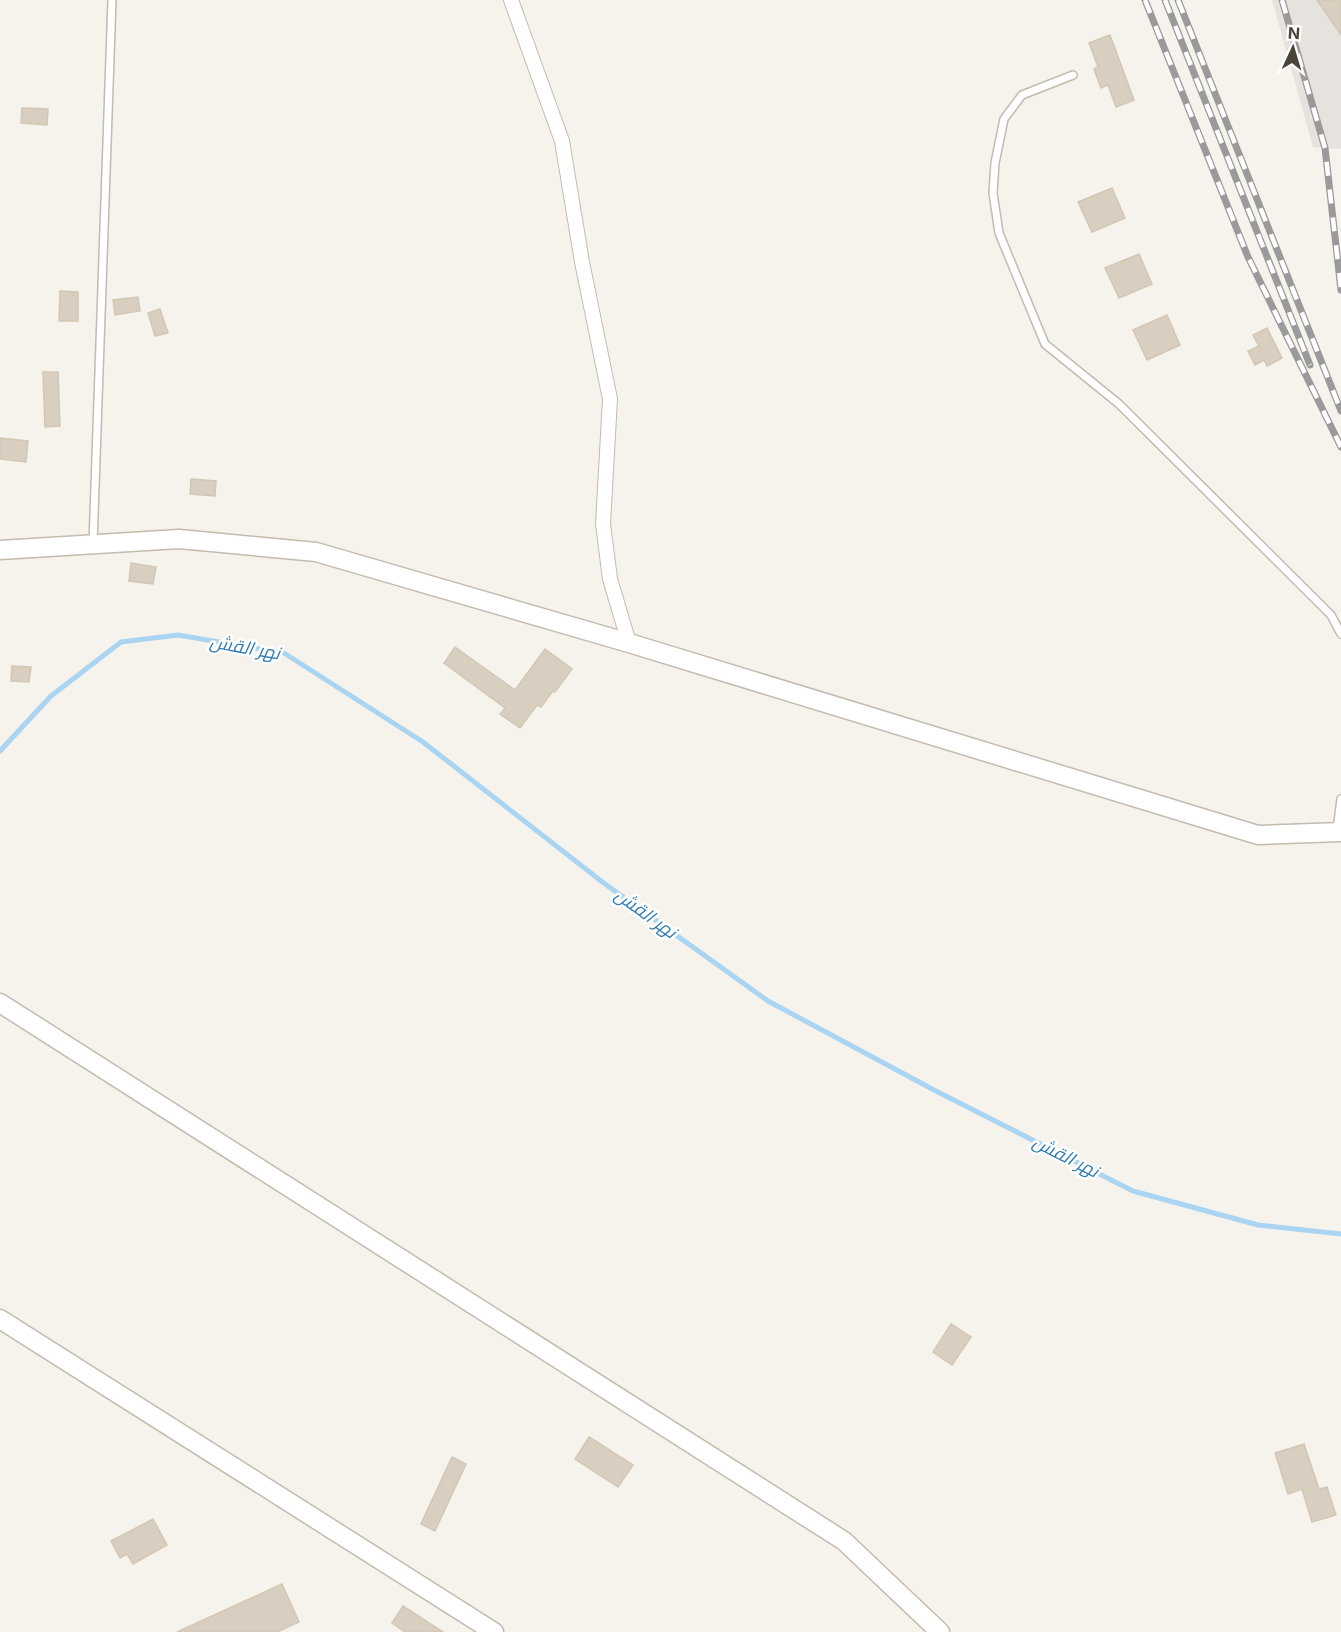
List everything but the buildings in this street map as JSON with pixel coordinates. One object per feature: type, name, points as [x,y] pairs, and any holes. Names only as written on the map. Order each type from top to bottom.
[{"type":"street","points":[[511,0],[562,141],[582,262],[610,399],[603,524],[610,579],[629,643]]},
{"type":"street","points":[[0,550],[179,538],[316,552],[629,643],[1258,835],[1339,832]]},
{"type":"street","points":[[0,1003],[844,1541],[940,1632]]},
{"type":"street","points":[[0,1319],[494,1632]]},
{"type":"lane","points":[[93,544],[112,0]]},
{"type":"lane","points":[[1073,75],[1022,95],[1004,119],[995,163],[993,193],[999,233],[1045,344],[1119,404],[1331,615],[1341,634]]},
{"type":"lane","points":[[1339,832],[1341,799]]},
{"type":"shaded area","points":[[1272,0],[1341,0],[1341,149],[1313,147]]},
{"type":"waterway","name":"نهر القش","points":[[0,751],[51,696],[121,642],[178,635],[284,653],[423,742],[605,884],[768,1001],[934,1090],[1133,1191],[1258,1225],[1341,1234]]},
{"type":"railway","points":[[1145,0],[1248,257],[1341,447]]},
{"type":"railway","points":[[1165,0],[1310,365]]},
{"type":"railway","points":[[1178,0],[1341,411]]},
{"type":"railway","points":[[1282,0],[1325,148],[1341,290]]}]
